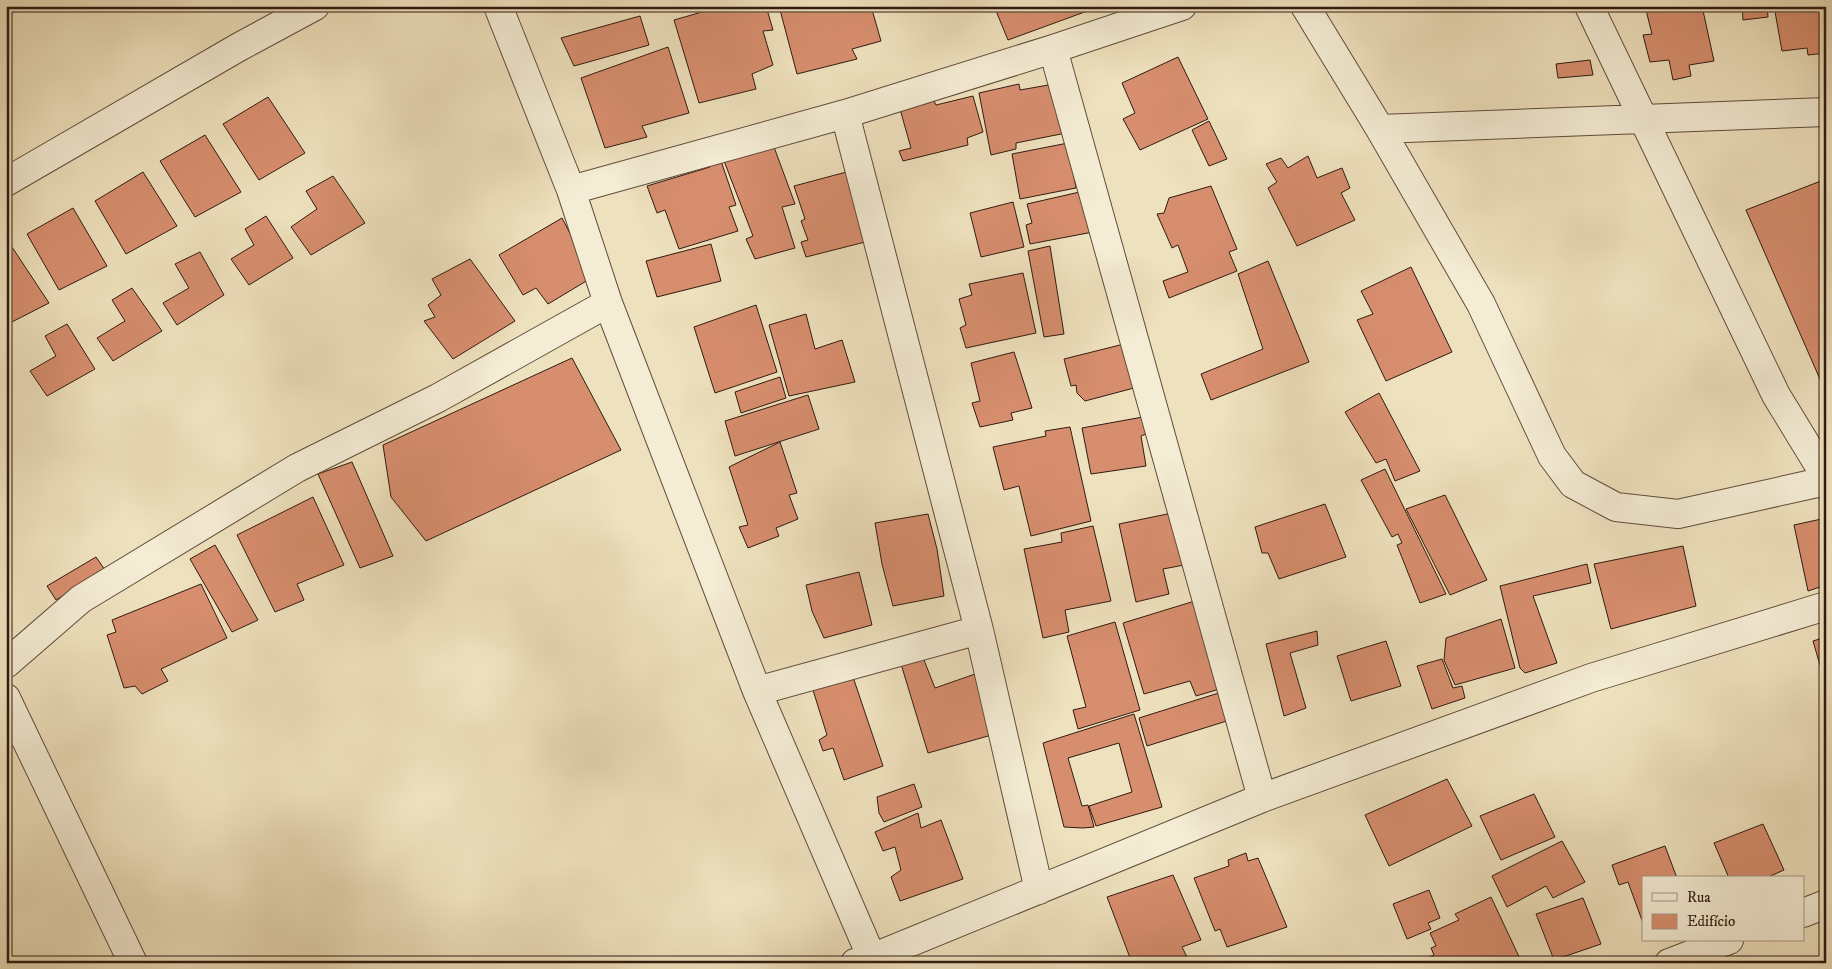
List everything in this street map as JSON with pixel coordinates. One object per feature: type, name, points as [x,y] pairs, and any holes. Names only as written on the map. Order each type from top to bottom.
[{"type":"street","points":[[6,182],[239,47],[315,6]]},
{"type":"street","points":[[498,6],[571,190],[608,303],[757,691],[867,961],[1262,798],[1591,678],[1826,606]]},
{"type":"street","points":[[571,190],[845,114],[1053,49],[1182,6]]},
{"type":"street","points":[[1305,6],[1380,129],[1481,304],[1552,456],[1572,484],[1616,507],[1678,514],[1826,481]]},
{"type":"street","points":[[1590,6],[1642,119],[1776,395],[1826,477]]},
{"type":"street","points":[[1053,49],[1262,798]]},
{"type":"street","points":[[1380,129],[1826,112]]},
{"type":"street","points":[[845,114],[978,630],[1039,890]]},
{"type":"street","points":[[6,664],[81,600],[297,468],[438,398],[608,303]]},
{"type":"street","points":[[757,691],[978,630]]},
{"type":"street","points":[[6,698],[133,963]]},
{"type":"street","points":[[1804,913],[1826,904]]},
{"type":"street","points":[[1669,963],[1724,942]]},
{"type":"building","points":[[723,6],[766,6],[773,30],[763,31],[773,65],[752,74],[756,89],[699,103],[674,20]]},
{"type":"building","points":[[779,6],[871,6],[881,41],[852,49],[857,59],[797,74]]},
{"type":"building","points":[[994,6],[1101,6],[1008,40]]},
{"type":"building","points":[[1645,6],[1702,6],[1714,61],[1689,65],[1691,76],[1673,80],[1669,60],[1650,62],[1643,35],[1652,34]]},
{"type":"building","points":[[1742,6],[1767,6],[1768,17],[1743,20]]},
{"type":"building","points":[[1774,6],[1826,6],[1826,53],[1808,55],[1807,48],[1782,51]]},
{"type":"building","points":[[640,16],[649,45],[574,66],[561,38]]},
{"type":"building","points":[[668,47],[689,113],[642,126],[647,137],[605,148],[581,78]]},
{"type":"building","points":[[1178,57],[1208,119],[1140,150],[1123,119],[1135,113],[1122,83]]},
{"type":"building","points":[[1590,60],[1593,75],[1558,78],[1556,64]]},
{"type":"building","points":[[1019,84],[1020,90],[1054,84],[1066,133],[1016,143],[1016,149],[991,155],[979,93]]},
{"type":"building","points":[[973,96],[983,132],[967,138],[968,145],[903,161],[899,151],[911,148],[900,109],[933,99],[936,105]]},
{"type":"building","points":[[268,97],[305,153],[259,180],[223,124]]},
{"type":"building","points":[[1209,121],[1227,159],[1209,166],[1192,130]]},
{"type":"building","points":[[205,135],[241,192],[195,217],[160,161]]},
{"type":"building","points":[[1068,143],[1076,188],[1020,199],[1012,154]]},
{"type":"building","points":[[774,147],[795,204],[782,207],[795,248],[755,259],[746,239],[753,236],[724,161]]},
{"type":"building","points":[[1308,156],[1317,178],[1342,168],[1350,188],[1341,193],[1355,220],[1297,246],[1268,188],[1277,182],[1266,164],[1281,158],[1288,168]]},
{"type":"building","points":[[720,158],[736,205],[729,207],[738,231],[679,249],[665,210],[657,213],[647,186],[710,167],[707,161]]},
{"type":"building","points":[[854,170],[873,240],[806,257],[801,242],[808,240],[801,221],[805,219],[794,186]]},
{"type":"building","points":[[143,172],[177,226],[126,254],[95,201]]},
{"type":"building","points":[[333,176],[365,223],[311,255],[291,227],[317,209],[306,191]]},
{"type":"building","points":[[1826,179],[1826,393],[1746,210]]},
{"type":"building","points":[[1211,186],[1237,249],[1229,252],[1237,271],[1169,298],[1163,281],[1188,272],[1178,245],[1172,248],[1157,214],[1164,213],[1169,198]]},
{"type":"building","points":[[1084,191],[1093,232],[1030,244],[1026,225],[1032,223],[1027,204]]},
{"type":"building","points":[[1013,202],[1024,247],[981,257],[970,213]]},
{"type":"building","points":[[73,208],[107,266],[59,290],[27,234]]},
{"type":"building","points":[[266,216],[293,258],[249,285],[231,259],[254,245],[245,229]]},
{"type":"building","points":[[562,218],[593,277],[548,304],[536,288],[523,295],[499,255]]},
{"type":"building","points":[[711,244],[721,281],[657,297],[646,261]]},
{"type":"building","points":[[1050,246],[1064,334],[1044,337],[1028,251]]},
{"type":"building","points":[[12,247],[49,303],[6,325],[6,250]]},
{"type":"building","points":[[200,252],[224,295],[177,325],[163,303],[189,288],[175,264]]},
{"type":"building","points":[[470,259],[515,321],[453,359],[424,321],[435,317],[428,305],[441,295],[432,279]]},
{"type":"building","points":[[1268,261],[1309,362],[1211,400],[1201,374],[1263,349],[1238,274]]},
{"type":"building","points":[[1411,267],[1452,352],[1386,381],[1357,320],[1373,314],[1361,291]]},
{"type":"building","points":[[1023,273],[1036,333],[966,348],[960,328],[966,325],[959,299],[972,295],[969,284]]},
{"type":"building","points":[[132,288],[162,331],[113,361],[97,338],[125,321],[112,300]]},
{"type":"building","points":[[756,305],[777,372],[715,393],[694,327]]},
{"type":"building","points":[[806,314],[815,349],[842,340],[855,382],[789,396],[769,325]]},
{"type":"building","points":[[67,324],[95,369],[47,396],[30,371],[56,356],[45,336]]},
{"type":"building","points":[[1124,344],[1134,388],[1085,401],[1077,393],[1076,385],[1071,386],[1064,359]]},
{"type":"building","points":[[1014,352],[1032,408],[1011,413],[1013,420],[980,427],[972,403],[980,401],[971,363]]},
{"type":"building","points":[[572,358],[621,450],[426,541],[391,497],[383,445]]},
{"type":"building","points":[[780,377],[786,398],[741,413],[735,392]]},
{"type":"building","points":[[1379,393],[1420,471],[1395,481],[1386,459],[1376,463],[1345,412]]},
{"type":"building","points":[[808,395],[819,429],[735,456],[725,421]]},
{"type":"building","points":[[1143,417],[1146,434],[1141,436],[1146,466],[1091,474],[1082,428]]},
{"type":"building","points":[[1070,427],[1091,521],[1031,536],[1019,486],[1004,490],[993,447],[1046,436],[1045,431]]},
{"type":"building","points":[[780,442],[797,493],[789,495],[798,519],[776,528],[779,536],[748,548],[739,527],[748,525],[729,467]]},
{"type":"building","points":[[352,462],[393,556],[360,568],[318,474]]},
{"type":"building","points":[[1385,469],[1446,594],[1420,603],[1397,545],[1402,543],[1398,534],[1392,537],[1361,480]]},
{"type":"building","points":[[1445,495],[1487,580],[1450,595],[1406,509]]},
{"type":"building","points":[[313,497],[344,565],[297,584],[304,600],[275,612],[237,535]]},
{"type":"building","points":[[1325,504],[1346,557],[1279,579],[1268,553],[1262,553],[1255,527]]},
{"type":"building","points":[[1172,513],[1184,565],[1163,569],[1169,594],[1136,602],[1119,524]]},
{"type":"building","points":[[928,514],[937,549],[944,596],[893,606],[882,564],[875,523]]},
{"type":"building","points":[[1826,518],[1826,585],[1808,591],[1794,525]]},
{"type":"building","points":[[1093,526],[1111,601],[1065,610],[1069,632],[1043,638],[1024,549],[1062,542],[1061,533]]},
{"type":"building","points":[[215,545],[258,620],[232,632],[190,559]]},
{"type":"building","points":[[1683,546],[1696,606],[1611,629],[1594,564]]},
{"type":"building","points":[[96,557],[105,570],[56,600],[47,586]]},
{"type":"building","points":[[1587,564],[1591,583],[1533,596],[1557,663],[1525,673],[1520,668],[1500,586]]},
{"type":"building","points":[[859,572],[872,625],[824,638],[812,611],[806,585]]},
{"type":"building","points":[[201,584],[227,638],[161,669],[168,681],[142,694],[135,686],[124,688],[107,635],[116,632],[112,620]]},
{"type":"building","points":[[1198,600],[1223,688],[1196,696],[1190,681],[1144,694],[1123,623]]},
{"type":"building","points":[[1501,619],[1515,668],[1455,685],[1444,660],[1446,638]]},
{"type":"building","points":[[1115,622],[1140,710],[1078,729],[1073,710],[1086,707],[1067,636]]},
{"type":"building","points":[[1317,631],[1318,645],[1290,653],[1306,708],[1284,716],[1266,644]]},
{"type":"building","points":[[1826,637],[1826,686],[1813,641]]},
{"type":"building","points":[[1386,641],[1401,686],[1351,701],[1337,656]]},
{"type":"building","points":[[922,655],[935,688],[978,673],[995,734],[928,753],[901,664]]},
{"type":"building","points":[[1442,659],[1453,688],[1462,686],[1465,698],[1432,709],[1417,666]]},
{"type":"building","points":[[852,674],[883,766],[844,780],[833,748],[823,751],[819,740],[827,735],[812,687]]},
{"type":"building","points":[[1225,691],[1233,719],[1147,746],[1139,718]]},
{"type":"building","points":[[1134,714],[1162,807],[1096,826],[1089,806],[1132,792],[1119,743],[1068,758],[1082,806],[1088,805],[1094,827],[1064,827],[1043,743]]},
{"type":"building","points":[[1447,779],[1472,826],[1389,866],[1365,815]]},
{"type":"building","points":[[914,784],[922,807],[884,822],[879,813],[877,797]]},
{"type":"building","points":[[1534,794],[1555,837],[1501,860],[1480,816]]},
{"type":"building","points":[[918,813],[921,828],[941,820],[963,879],[900,901],[891,877],[901,870],[895,847],[883,851],[875,832]]},
{"type":"building","points":[[1763,824],[1784,870],[1770,876],[1728,876],[1714,843]]},
{"type":"building","points":[[1562,841],[1585,882],[1553,898],[1546,886],[1507,907],[1492,876]]},
{"type":"building","points":[[1665,846],[1676,876],[1642,876],[1642,920],[1628,882],[1619,885],[1612,865]]},
{"type":"building","points":[[1246,853],[1248,861],[1258,858],[1287,927],[1227,947],[1220,929],[1215,931],[1194,878],[1229,866],[1228,860]]},
{"type":"building","points":[[1173,875],[1201,940],[1182,947],[1188,959],[1178,963],[1132,963],[1107,897]]},
{"type":"building","points":[[1429,890],[1440,918],[1428,923],[1431,929],[1407,939],[1393,904]]},
{"type":"building","points":[[1491,897],[1522,963],[1427,963],[1425,959],[1434,955],[1431,948],[1436,946],[1430,933],[1459,920],[1455,914]]},
{"type":"building","points":[[1583,898],[1601,944],[1554,960],[1536,914]]}]
